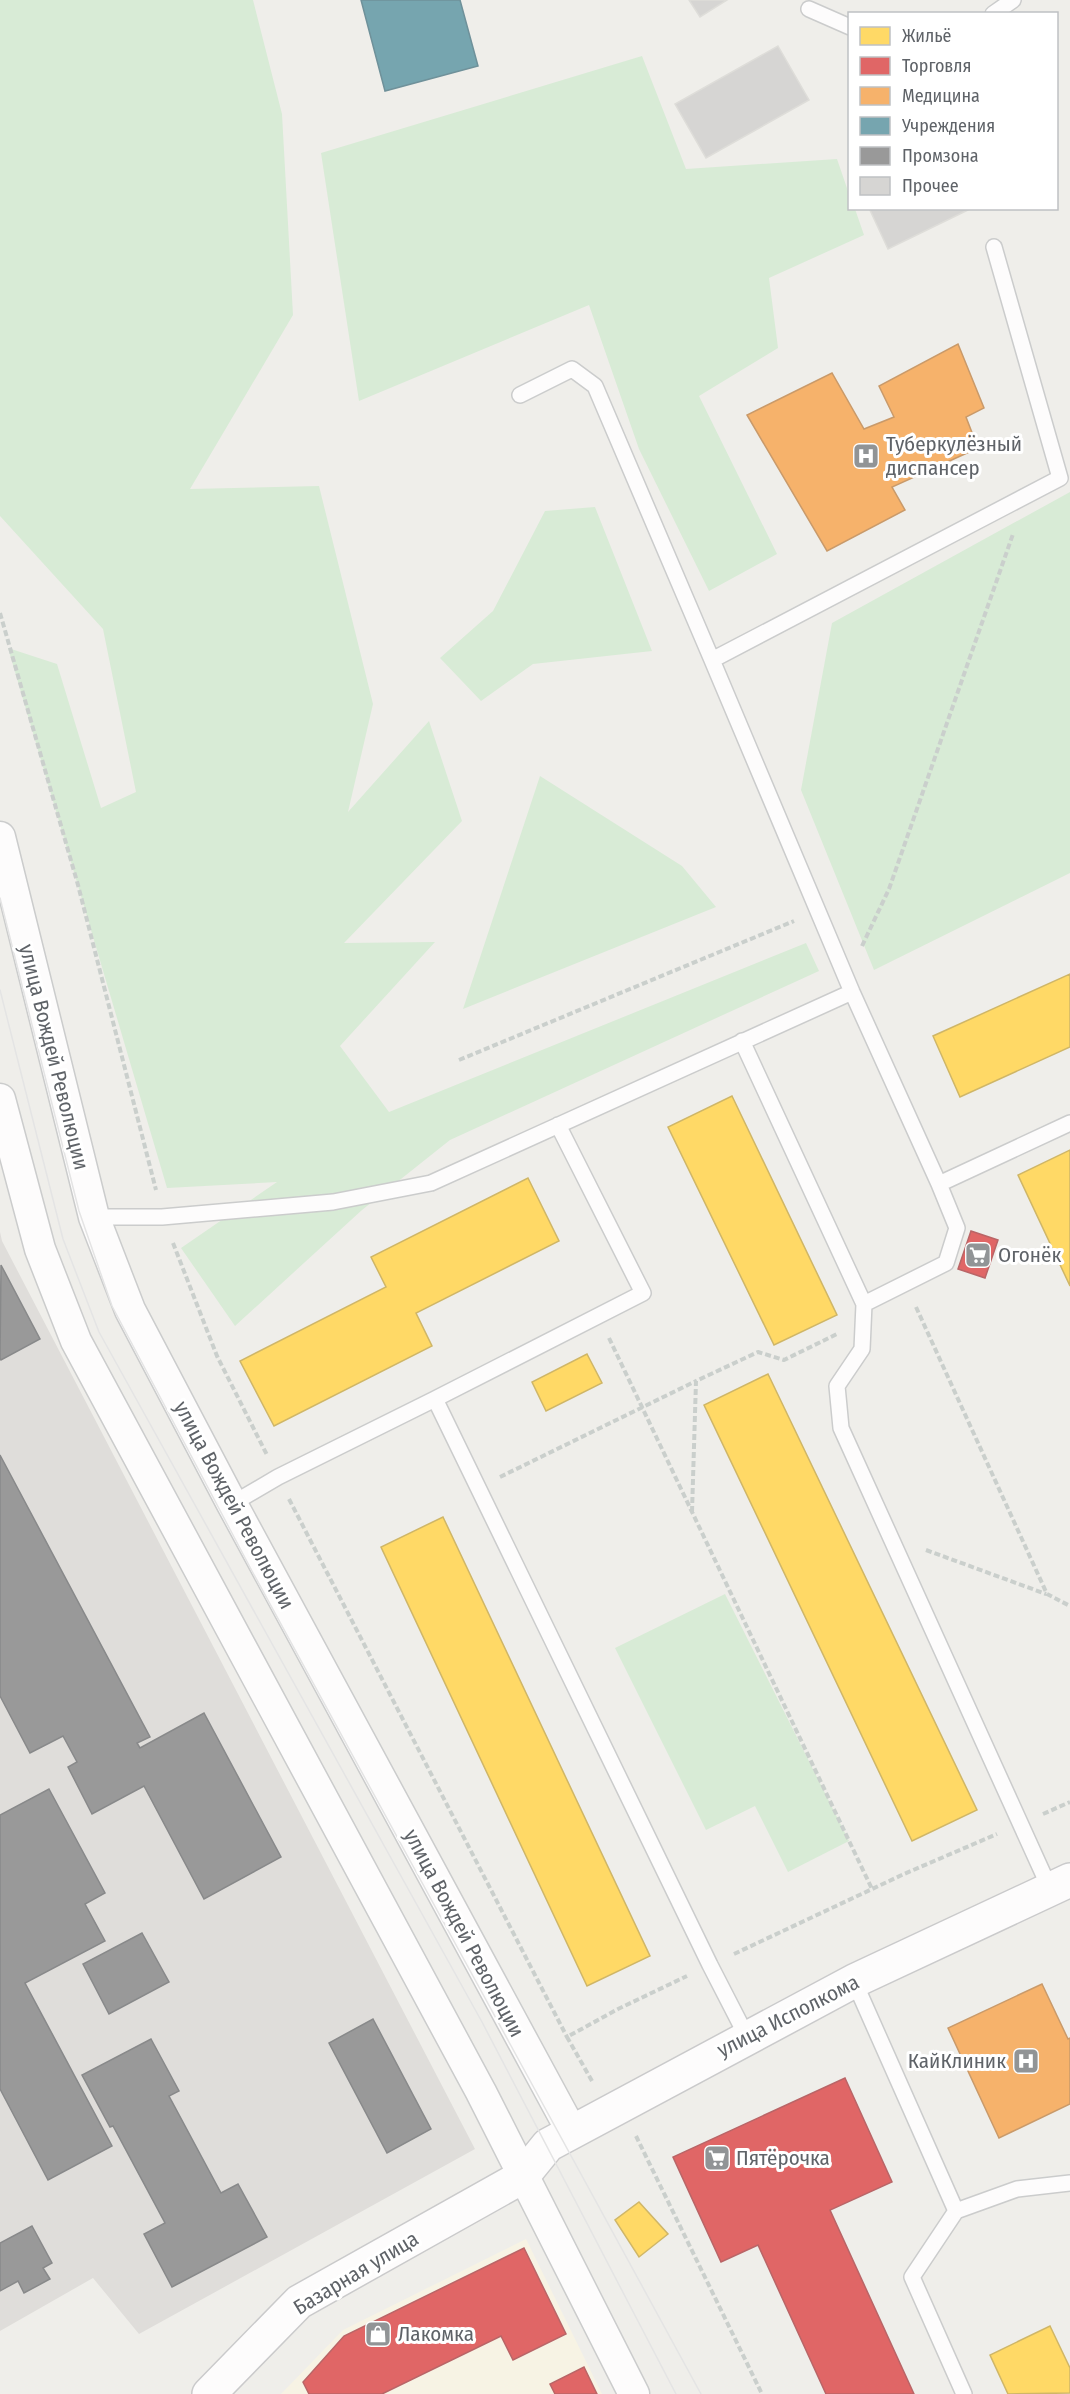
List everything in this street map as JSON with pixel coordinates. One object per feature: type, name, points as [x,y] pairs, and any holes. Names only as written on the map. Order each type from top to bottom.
[{"type":"street","name":"улица Вождей Революции","points":[[0,837],[94,1217],[130,1310],[232,1504],[572,2132]]},
{"type":"street","points":[[0,1099],[40,1249],[76,1341],[481,2092],[522,2177],[634,2394]]},
{"type":"street","name":"улица Исполкома","points":[[522,2177],[548,2145],[621,2105],[854,1981],[1060,1885]]},
{"type":"street","name":"Базарная улица","points":[[209,2394],[299,2302],[522,2177]]},
{"type":"lane","points":[[996,12],[1013,0]]},
{"type":"lane","points":[[809,9],[848,27]]},
{"type":"lane","points":[[712,660],[1060,478],[994,247]]},
{"type":"lane","points":[[520,395],[572,369],[595,386],[852,992],[957,1228],[946,1263],[864,1304]]},
{"type":"lane","points":[[94,1217],[162,1217],[333,1202],[430,1183],[852,992]]},
{"type":"lane","points":[[742,1041],[864,1304],[862,1349],[837,1386],[841,1428],[1020,1824],[1060,1885]]},
{"type":"lane","points":[[939,1184],[1070,1123]]},
{"type":"lane","points":[[232,1504],[278,1477],[643,1293],[558,1125]]},
{"type":"lane","points":[[435,1399],[747,2037]]},
{"type":"lane","points":[[854,1981],[956,2211]]},
{"type":"lane","points":[[964,2394],[912,2277],[956,2211],[1017,2189],[1070,2183]]},
{"type":"path","points":[[847,976],[889,890],[1026,495]]},
{"type":"path","points":[[0,613],[78,885],[162,1217],[218,1356],[567,2037],[599,2094],[621,2105],[762,2394]]},
{"type":"path","points":[[459,1060],[819,911]]},
{"type":"path","points":[[912,1297],[1047,1594]]},
{"type":"path","points":[[599,1317],[872,1889]]},
{"type":"path","points":[[478,1488],[758,1352],[784,1360],[864,1321]]},
{"type":"path","points":[[692,1512],[696,1381]]},
{"type":"path","points":[[891,1538],[1047,1594],[1070,1606]]},
{"type":"path","points":[[567,2037],[618,2009],[872,1889],[1070,1802]]},
{"type":"shaded area","points":[[0,1232],[2,1241],[475,2149],[139,2334],[93,2278],[0,2331]]},
{"type":"shaded area","points":[[526,2239],[602,2394],[281,2394],[343,2330]]},
{"type":"green space","points":[[0,0],[253,0],[282,114],[293,315],[190,489],[319,486],[373,704],[348,812],[429,721],[462,821],[344,943],[435,942],[340,1046],[389,1112],[806,943],[819,971],[450,1140],[362,1210],[235,1326],[181,1248],[277,1182],[167,1188],[8,648],[57,664],[101,808],[136,792],[103,629],[0,516]]},
{"type":"green space","points":[[642,56],[686,169],[837,159],[848,191],[848,210],[855,210],[864,235],[769,278],[778,348],[699,396],[777,554],[709,591],[639,449],[589,305],[359,401],[321,153]]},
{"type":"green space","points":[[1070,492],[1070,873],[874,970],[801,790],[832,623]]},
{"type":"green space","points":[[595,507],[652,651],[533,664],[481,701],[440,658],[493,611],[545,511]]},
{"type":"green space","points":[[540,776],[682,866],[716,907],[463,1009]]},
{"type":"green space","points":[[725,1594],[849,1841],[788,1872],[755,1806],[706,1830],[615,1648]]},
{"type":"building: Жильё","points":[[1070,974],[1070,1047],[960,1097],[933,1036]]},
{"type":"building: Жильё","points":[[732,1096],[837,1315],[774,1345],[668,1127]]},
{"type":"building: Жильё","points":[[1070,1150],[1070,1286],[1018,1175]]},
{"type":"building: Жильё","points":[[528,1178],[559,1241],[416,1313],[432,1346],[274,1426],[240,1361],[386,1287],[371,1257]]},
{"type":"building: Жильё","points":[[587,1354],[602,1383],[546,1411],[532,1382]]},
{"type":"building: Жильё","points":[[768,1374],[977,1810],[912,1841],[704,1405]]},
{"type":"building: Жильё","points":[[443,1517],[650,1956],[587,1986],[381,1547]]},
{"type":"building: Жильё","points":[[639,2202],[668,2234],[639,2257],[615,2220]]},
{"type":"building: Жильё","points":[[1050,2326],[1070,2368],[1070,2393],[1008,2394],[990,2355]]},
{"type":"building: Торговля","points":[[971,1231],[998,1240],[985,1278],[958,1269]]},
{"type":"building: Торговля","points":[[845,2078],[892,2182],[830,2210],[914,2394],[826,2394],[758,2245],[721,2262],[673,2157]]},
{"type":"building: Торговля","points":[[524,2248],[566,2334],[513,2360],[501,2336],[382,2394],[309,2394],[303,2382],[344,2336]]},
{"type":"building: Торговля","points":[[584,2367],[597,2394],[555,2394],[550,2384]]},
{"type":"building: Медицина","name":"Туберкулёзный диспансер","points":[[958,344],[984,408],[966,417],[978,448],[892,487],[905,510],[827,551],[747,415],[832,373],[864,429],[894,417],[879,386]]},
{"type":"building: Медицина","points":[[1042,1984],[1068,2039],[1070,2038],[1070,2104],[999,2138],[948,2028]]},
{"type":"building: Учреждения","points":[[361,0],[460,0],[478,66],[385,91]]},
{"type":"building: Промзона","points":[[1,1265],[40,1339],[1,1360],[0,1358]]},
{"type":"building: Промзона","points":[[0,1455],[150,1737],[137,1743],[140,1748],[204,1713],[281,1857],[204,1899],[144,1786],[92,1814],[68,1767],[77,1762],[63,1736],[30,1753],[0,1696]]},
{"type":"building: Промзона","points":[[49,1789],[105,1893],[85,1904],[105,1941],[25,1983],[112,2146],[48,2180],[0,2089],[0,1815]]},
{"type":"building: Промзона","points":[[142,1933],[169,1982],[109,2014],[83,1964]]},
{"type":"building: Промзона","points":[[373,2019],[431,2129],[387,2153],[329,2043]]},
{"type":"building: Промзона","points":[[151,2039],[179,2091],[169,2096],[221,2193],[238,2184],[267,2237],[172,2287],[144,2234],[165,2223],[113,2126],[110,2127],[82,2075]]},
{"type":"building: Промзона","points":[[32,2226],[52,2263],[43,2268],[50,2279],[24,2293],[18,2281],[0,2291],[0,2243]]},
{"type":"building: Прочее","points":[[689,0],[727,0],[700,17]]},
{"type":"building: Прочее","points":[[778,46],[809,100],[706,158],[675,104]]},
{"type":"building: Прочее","points":[[870,210],[968,210],[888,249]]},
{"type":"tram line","points":[[0,898],[79,1211],[112,1306],[252,1571],[701,2394]]},
{"type":"tram line","points":[[0,990],[63,1239],[99,1332],[482,2022],[676,2394]]},
{"type":"place","name":"Туберкулёзный диспансер","points":[[866,456]]},
{"type":"place","name":"Огонёк","points":[[978,1255]]},
{"type":"place","name":"КайКлиник","points":[[1026,2061]]},
{"type":"place","name":"Пятёрочка","points":[[717,2158]]},
{"type":"place","name":"Лакомка","points":[[378,2334]]}]
